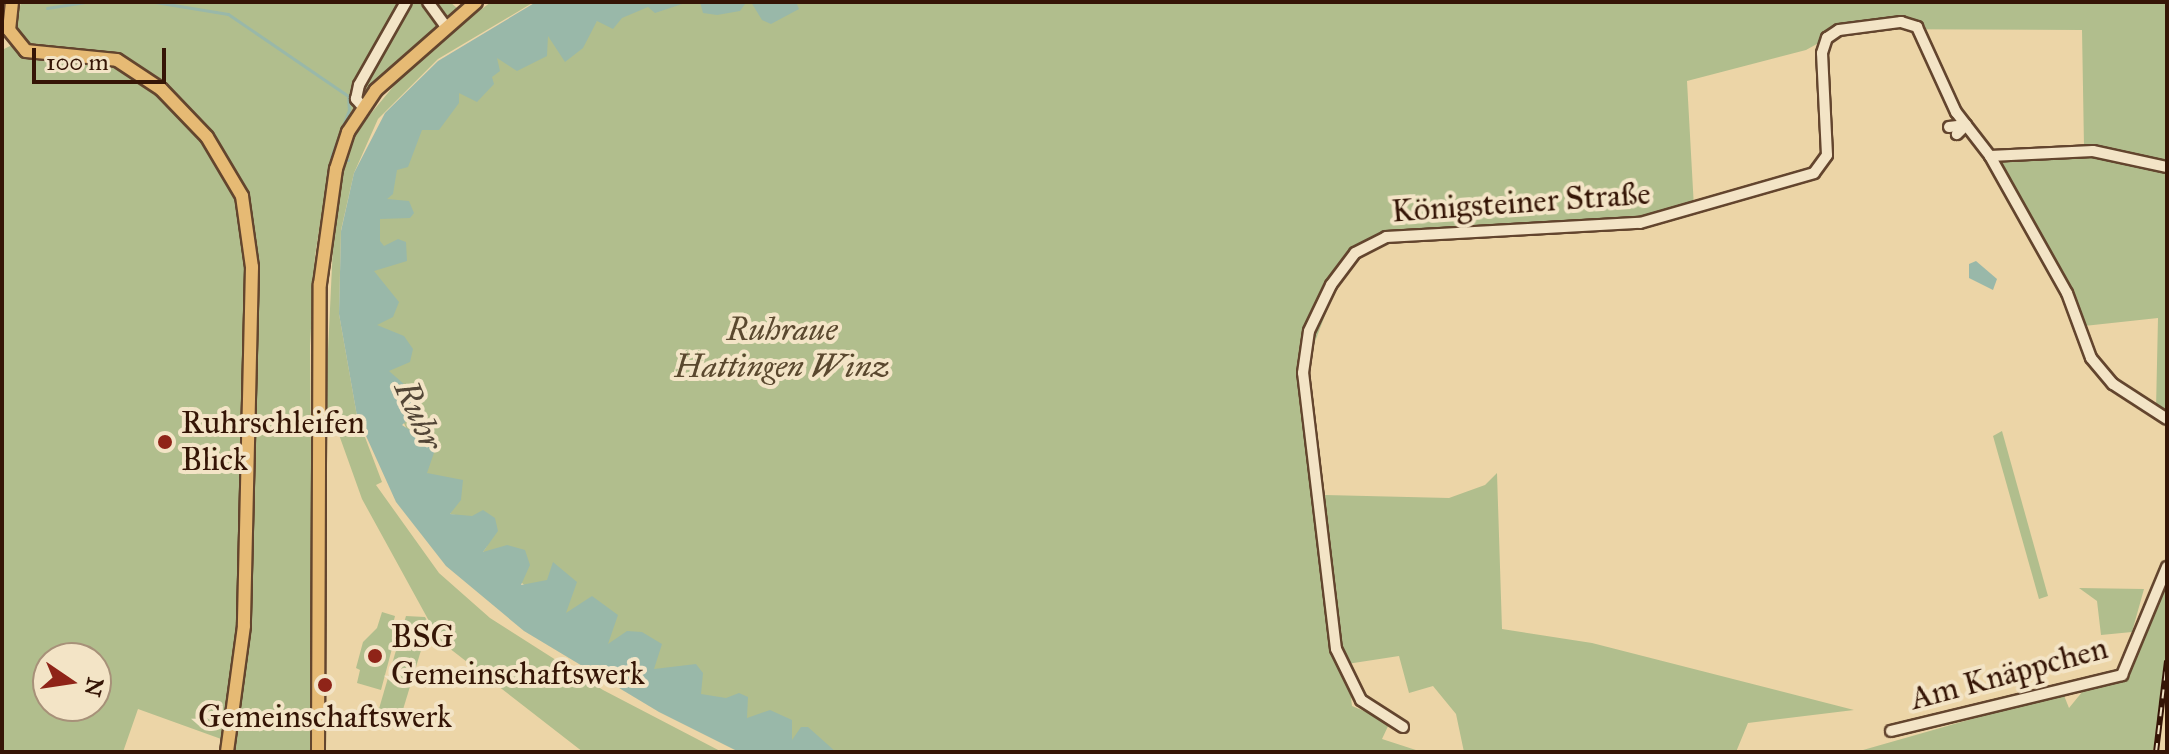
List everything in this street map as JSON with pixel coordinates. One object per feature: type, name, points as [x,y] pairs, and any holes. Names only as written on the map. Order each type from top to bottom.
[{"type":"main road","points":[[12,2],[9,30],[26,51],[117,60],[161,89],[207,137],[242,196],[252,258],[244,626],[227,752]]},
{"type":"main road","points":[[318,752],[321,274],[336,169],[363,107],[445,25],[476,2]]},
{"type":"street","points":[[363,107],[356,99],[359,85],[406,2]]},
{"type":"street","points":[[428,2],[445,25]]},
{"type":"street","name":"Königsteiner Straße","points":[[1403,727],[1361,700],[1340,662],[1334,634],[1303,363],[1318,309],[1345,263],[1368,243],[1386,237],[1640,223],[1814,173],[1827,155],[1822,53],[1827,38],[1844,29],[1901,22],[1917,27],[1966,125],[1990,156],[2067,293],[2098,368],[2128,396],[2167,419]]},
{"type":"street","points":[[1953,131],[1966,125]]},
{"type":"street","points":[[1990,156],[2093,151],[2167,167]]},
{"type":"street","name":"Am Knäppchen","points":[[1891,731],[2122,675],[2167,567]]},
{"type":"green space","points":[[21,2],[450,2],[457,8],[376,82],[345,121],[329,168],[315,256],[310,346],[314,752],[233,752],[235,744],[138,709],[123,752],[2,752],[2,50],[14,44],[41,59],[114,62],[27,50],[15,28]]},
{"type":"green space","points":[[491,2],[534,2],[438,59],[378,119],[354,173],[341,230],[339,314],[357,416],[382,482],[376,485],[439,573],[490,618],[603,690],[722,752],[583,752],[440,641],[362,499],[333,418],[325,416],[335,202],[353,135],[417,58]]},
{"type":"green space","name":"Ruhraue Hattingen Winz","points":[[660,2],[2167,2],[2167,164],[2084,147],[2082,30],[1844,29],[1806,50],[1687,81],[1694,208],[1670,216],[1376,240],[1345,263],[1306,365],[1325,495],[1449,498],[1485,485],[1497,473],[1502,629],[1592,643],[1854,710],[1748,723],[1736,752],[1464,752],[1456,714],[1433,686],[1409,693],[1399,656],[1347,664],[1352,706],[1390,722],[1382,739],[1422,752],[798,752],[635,673],[483,552],[487,546],[461,516],[450,514],[454,507],[427,473],[384,380],[370,293],[380,198],[424,123],[496,58],[548,36]]},
{"type":"green space","points":[[2095,153],[2167,170],[2167,416],[2156,409],[2158,318],[2084,326],[2064,278],[1997,159]]},
{"type":"green space","points":[[2002,431],[2048,596],[2039,599],[1993,436]]},
{"type":"green space","points":[[2167,574],[2167,649],[2153,752],[1856,752],[2063,693],[2069,708],[2096,675],[2129,673]]},
{"type":"green space","points":[[2079,588],[2144,589],[2132,632],[2101,635],[2097,601]]},
{"type":"green space","name":"BSG Gemeinschaftswerk","points":[[382,612],[395,616],[393,624],[398,626],[381,690],[357,683],[360,670],[356,668],[363,642],[377,628]]},
{"type":"green space","points":[[406,616],[425,617],[429,624],[398,726],[376,719]]},
{"type":"shaded area","points":[[536,2],[688,2],[655,13],[648,7],[622,18],[613,29],[597,21],[583,48],[565,62],[548,36],[547,56],[517,71],[497,58],[500,71],[492,77],[494,84],[477,102],[459,93],[459,103],[439,130],[422,130],[408,167],[397,170],[393,194],[387,199],[409,201],[414,213],[410,218],[380,219],[380,241],[384,246],[398,239],[406,242],[407,261],[374,271],[399,302],[393,317],[377,325],[404,336],[413,349],[410,362],[389,371],[420,398],[421,408],[402,425],[436,447],[427,473],[463,480],[461,500],[450,514],[472,516],[483,510],[495,518],[498,531],[483,552],[507,545],[525,550],[530,565],[521,585],[547,580],[553,562],[577,582],[566,613],[592,596],[618,615],[608,644],[627,631],[642,632],[662,644],[654,669],[696,664],[703,673],[701,694],[726,698],[739,693],[748,697],[747,718],[770,710],[792,720],[792,740],[801,727],[808,727],[836,752],[739,752],[659,712],[524,631],[446,566],[396,502],[357,416],[339,314],[341,231],[354,173],[385,113],[438,61]]},
{"type":"shaded area","points":[[700,2],[745,4],[740,11],[717,15],[703,13]]},
{"type":"shaded area","points":[[751,2],[796,2],[799,9],[771,24],[762,20]]},
{"type":"shaded area","points":[[1976,261],[1997,279],[1993,290],[1969,278],[1969,264]]},
{"type":"waterway","points":[[47,8],[84,2]]},
{"type":"waterway","points":[[155,2],[228,14],[348,96],[349,110],[331,157]]},
{"type":"railway","points":[[2156,752],[2167,661]]},
{"type":"place","name":"Ruhrschleifen Blick","points":[[165,442]]},
{"type":"place","name":"BSG Gemeinschaftswerk","points":[[375,656]]},
{"type":"place","name":"Gemeinschaftswerk","points":[[325,685]]},
{"type":"water label","name":"Ruhr","points":[[419,415]]}]
